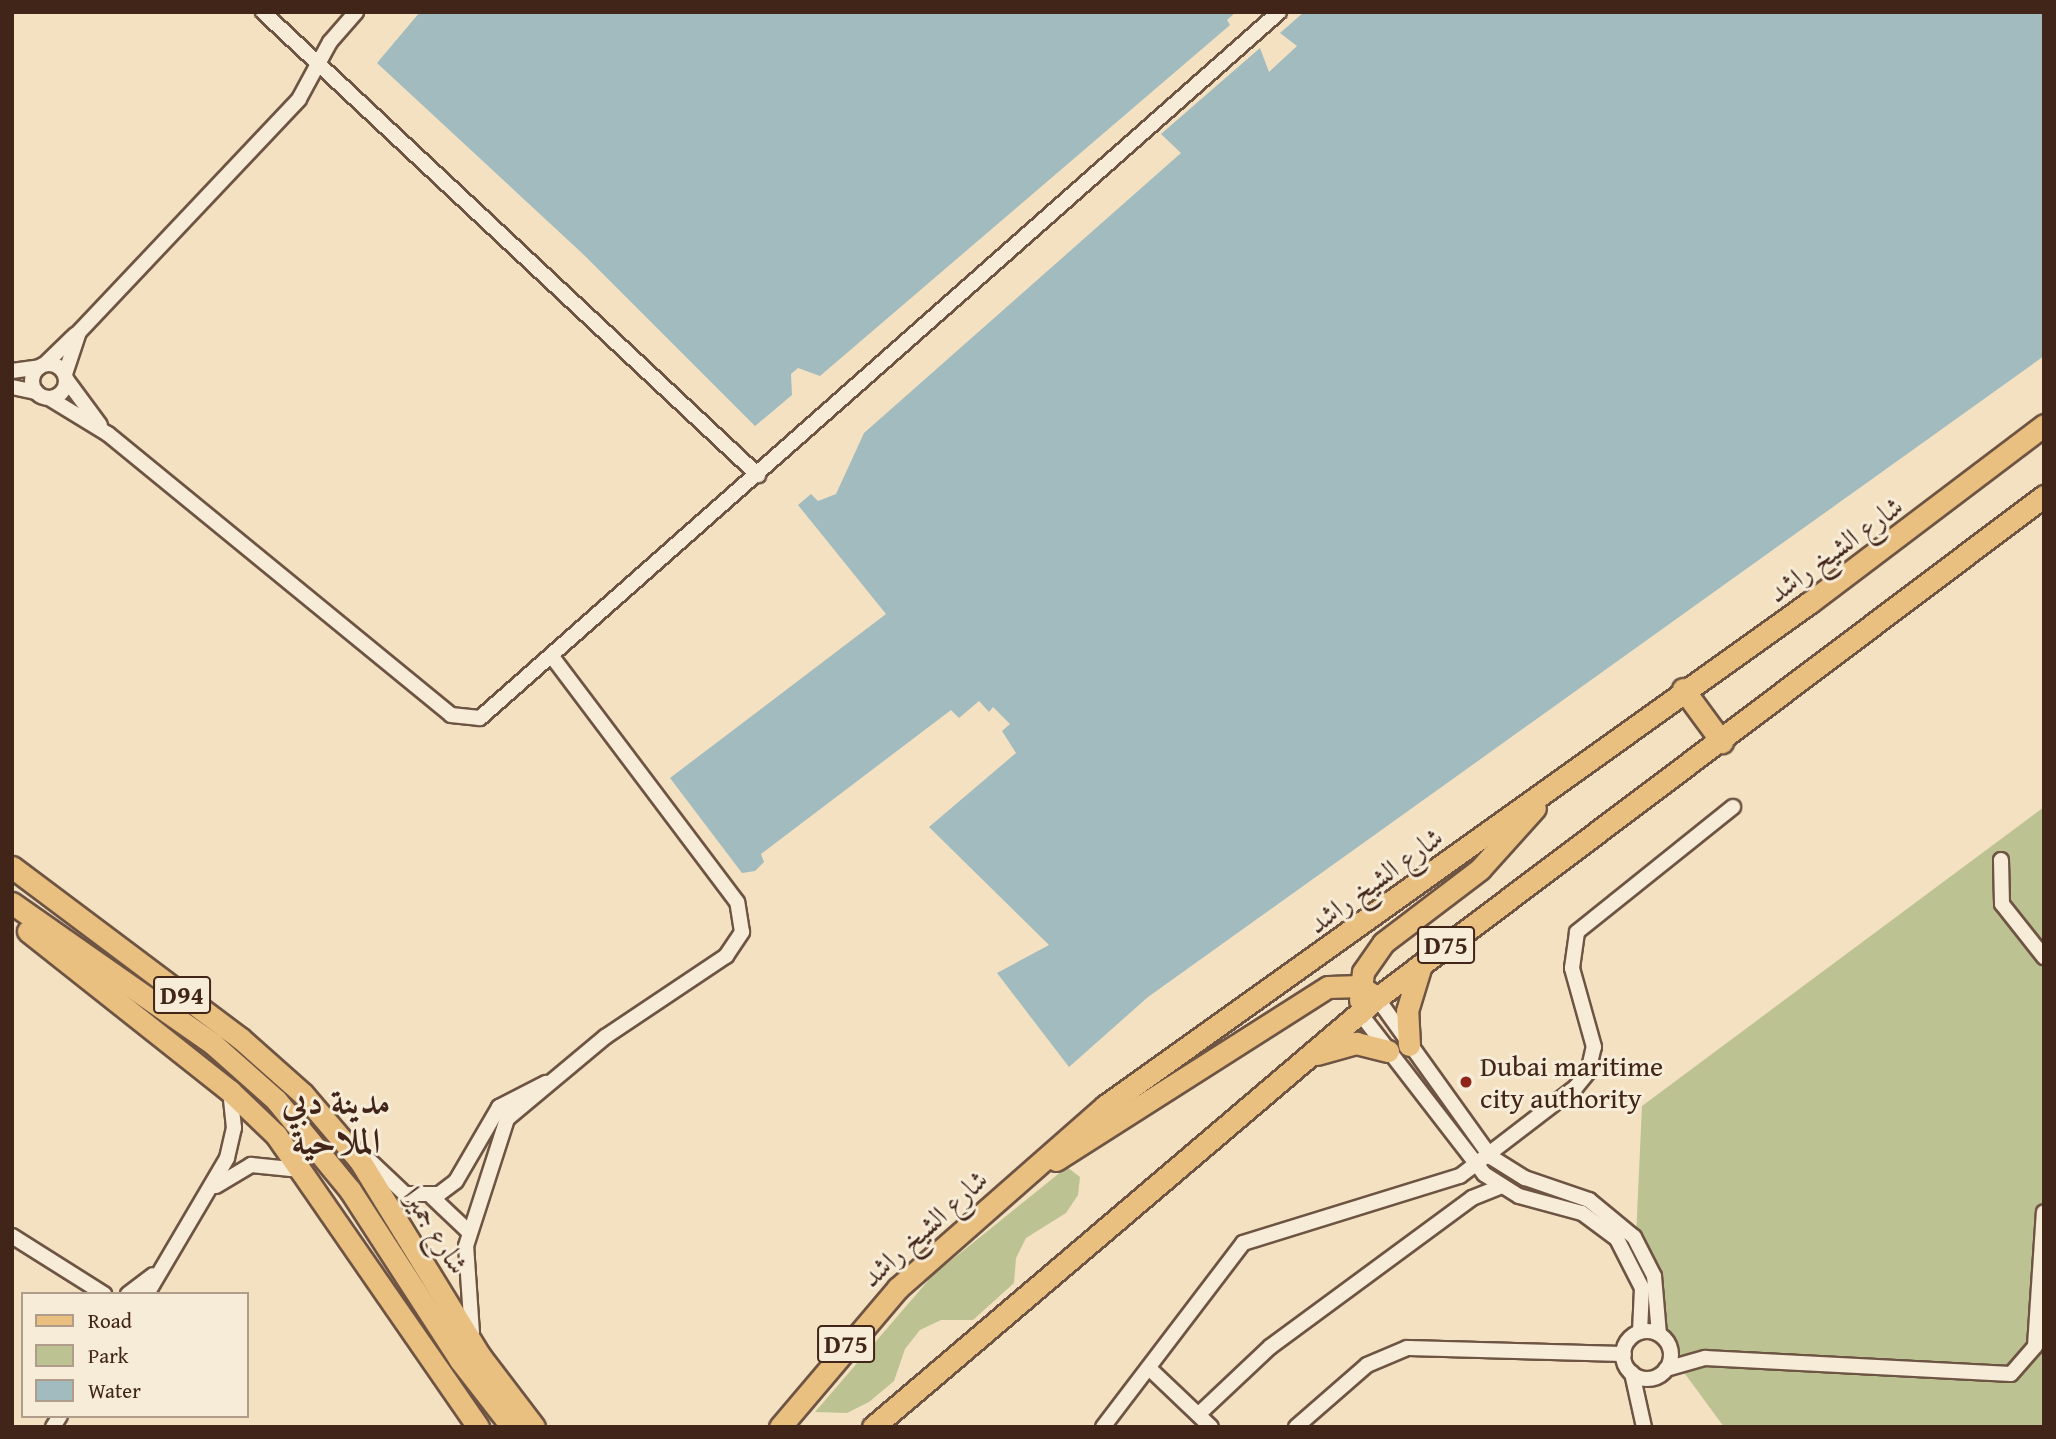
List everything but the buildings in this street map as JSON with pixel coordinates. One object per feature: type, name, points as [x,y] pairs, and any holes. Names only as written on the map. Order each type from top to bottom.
[{"type":"main road","name":"شارع الشيخ راشد","points":[[780,1427],[898,1287],[1021,1178],[1136,1082],[1552,787],[1683,689],[1870,559],[2044,425]]},
{"type":"main road","name":"D75","points":[[873,1427],[1359,1012],[1369,992],[1422,964],[1722,742],[2044,496]]},
{"type":"main road","points":[[1683,689],[1722,742]]},
{"type":"main road","points":[[1021,1178],[1107,1132],[1328,987],[1369,992],[1382,943],[1480,869],[1552,787]]},
{"type":"main road","name":"شارع جميرا","points":[[12,867],[262,1055],[339,1137],[480,1356],[534,1427]]},
{"type":"main road","points":[[12,903],[213,1044],[314,1143],[460,1360],[512,1427]]},
{"type":"main road","name":"D94","points":[[12,918],[230,1091],[305,1171],[394,1313],[478,1427]]},
{"type":"main road","points":[[1409,1045],[1407,1011],[1422,964]]},
{"type":"main road","points":[[1299,1063],[1356,1043],[1388,1051]]},
{"type":"main road","points":[[791,1427],[798,1404]]},
{"type":"street","points":[[263,12],[758,475]]},
{"type":"street","points":[[43,395],[32,381],[43,365],[79,332],[281,119],[356,12]]},
{"type":"street","points":[[12,387],[43,395],[108,434],[451,715],[470,720],[489,715],[1279,12]]},
{"type":"street","points":[[43,395],[64,390],[79,332]]},
{"type":"street","points":[[12,371],[43,365],[66,377],[108,434]]},
{"type":"street","points":[[480,1356],[465,1300],[468,1231],[502,1126],[546,1083],[726,957],[739,941],[743,921],[737,902],[553,658]]},
{"type":"street","points":[[1102,1427],[1150,1368],[1243,1243],[1477,1167],[1576,1087],[1592,1063],[1592,1039],[1571,959],[1582,925],[1733,807]]},
{"type":"street","points":[[2001,860],[2002,904],[2044,957]]},
{"type":"street","points":[[1369,992],[1491,1157],[1525,1178],[1589,1200],[1624,1226],[1654,1276],[1662,1336],[1671,1357],[1645,1420]]},
{"type":"street","points":[[1359,1012],[1477,1167],[1501,1186],[1582,1213],[1610,1231],[1639,1277],[1640,1332],[1624,1354]]},
{"type":"street","points":[[432,1197],[456,1181],[499,1107],[523,1089],[546,1083]]},
{"type":"street","points":[[148,1292],[159,1268],[211,1191],[233,1138],[230,1091]]},
{"type":"street","points":[[339,1137],[399,1191],[432,1197],[468,1231]]},
{"type":"street","points":[[211,1191],[251,1165],[305,1171]]},
{"type":"street","points":[[1201,1412],[1270,1347],[1472,1198],[1501,1186]]},
{"type":"street","points":[[1632,1373],[1650,1378],[1705,1358],[2011,1374],[2035,1346],[2044,1212]]},
{"type":"street","points":[[12,1236],[84,1289]]},
{"type":"street","points":[[130,1292],[159,1268]]},
{"type":"street","points":[[1640,1332],[1662,1336],[1705,1358]]},
{"type":"street","points":[[1296,1427],[1367,1365],[1407,1348],[1624,1354]]},
{"type":"street","points":[[1624,1354],[1645,1420]]},
{"type":"street","points":[[1150,1368],[1201,1412],[1211,1427]]},
{"type":"green space","points":[[2044,807],[2044,1427],[1724,1427],[1633,1303],[1642,1106]]},
{"type":"green space","points":[[1067,1167],[1080,1177],[1078,1195],[1066,1213],[1026,1238],[1016,1258],[1014,1283],[973,1320],[941,1320],[920,1330],[905,1349],[894,1381],[869,1402],[847,1413],[815,1412],[933,1275]]},
{"type":"water","points":[[420,12],[1236,12],[1227,20],[1230,25],[820,376],[798,368],[791,374],[792,395],[755,426],[583,254],[377,63]]},
{"type":"water","points":[[1304,12],[2044,12],[2044,356],[1148,997],[1069,1067],[997,973],[1049,945],[929,827],[1016,753],[1002,731],[1010,724],[993,707],[989,712],[979,701],[959,718],[951,710],[761,854],[764,862],[755,871],[742,873],[670,778],[886,614],[798,505],[811,494],[818,501],[836,494],[864,433],[1181,153],[1161,134],[1260,48],[1269,72],[1297,46],[1280,33]]},
{"type":"place","name":"Dubai maritime city authority","points":[[1466,1082]]},
{"type":"district","name":"مدينة دبي الملاحية","points":[[336,1121]]}]
